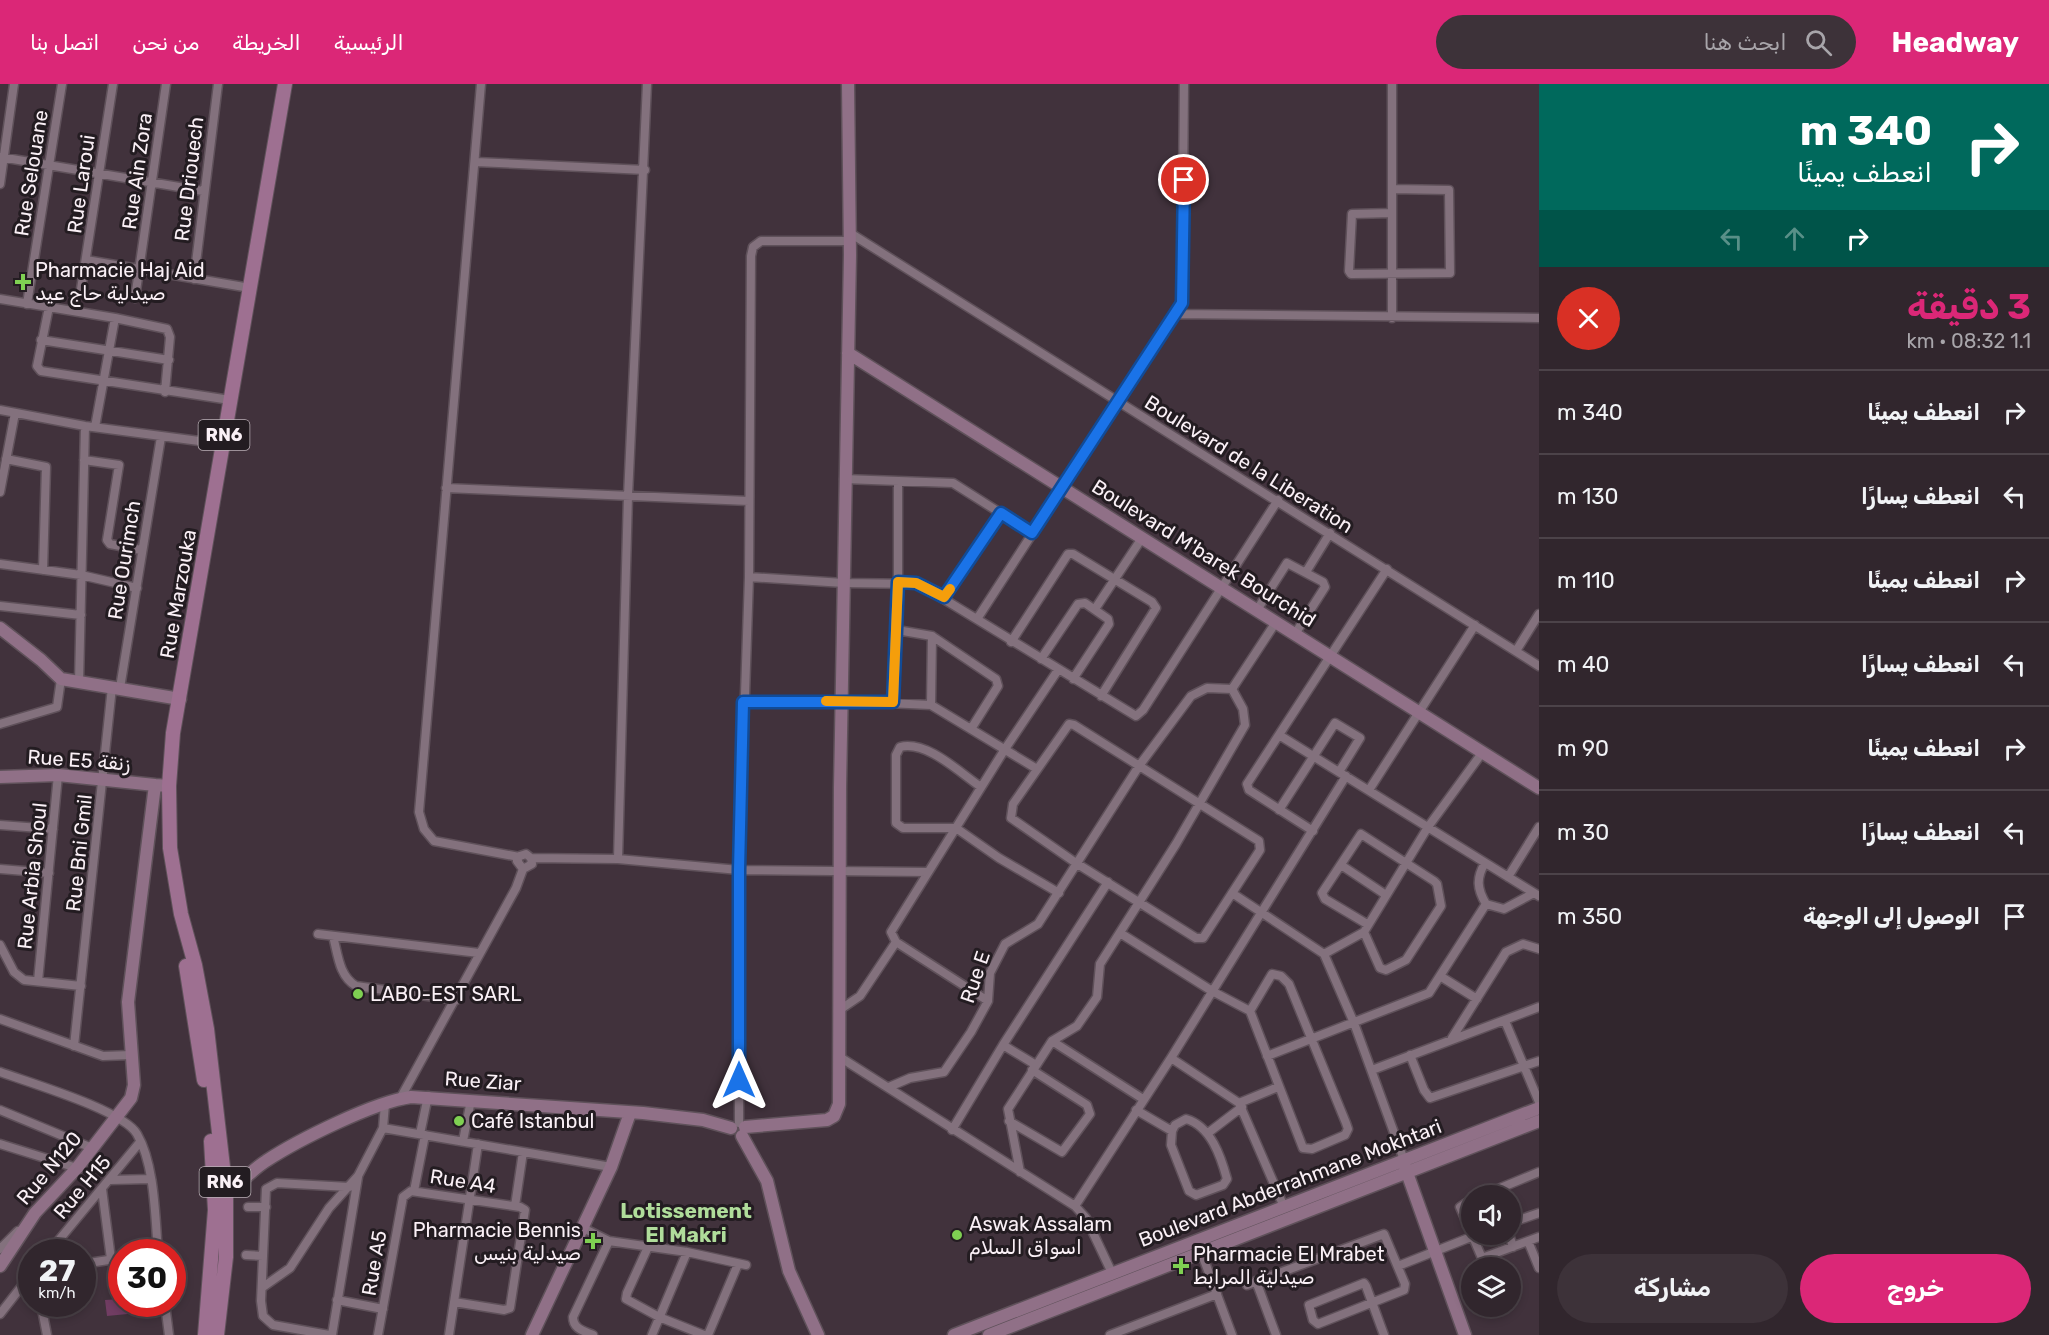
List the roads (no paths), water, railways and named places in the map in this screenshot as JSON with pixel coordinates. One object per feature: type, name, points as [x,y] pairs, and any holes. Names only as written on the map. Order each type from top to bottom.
[{"type":"main road","name":"Rue Marzouka","points":[[162,785],[180,699],[285,84]]},
{"type":"main road","name":"RN6","points":[[162,785],[181,914],[204,1009],[199,1045],[220,1173]]},
{"type":"main road","name":"RN6","points":[[181,914],[179,925],[202,1029],[220,1173],[226,1257],[217,1335]]},
{"type":"main road","name":"RN6","points":[[205,1335],[221,1194]]},
{"type":"street","points":[[0,184],[14,84]]},
{"type":"street","name":"Rue Selouane","points":[[27,304],[62,84]]},
{"type":"street","name":"Rue Laroui","points":[[81,289],[113,84]]},
{"type":"street","name":"Rue Ain Zora","points":[[135,298],[166,84]]},
{"type":"street","name":"Rue Driouech","points":[[194,279],[203,191],[218,84]]},
{"type":"street","points":[[481,84],[422,766],[421,823],[427,834],[439,842],[519,857],[526,854],[531,858],[618,859],[739,870],[927,872]]},
{"type":"street","points":[[618,859],[628,496],[645,170],[647,84]]},
{"type":"street","points":[[848,84],[850,237],[844,479],[838,1056],[1075,1206],[1086,1218],[1112,1273]]},
{"type":"street","points":[[977,619],[1183,299],[1184,84]]},
{"type":"street","points":[[1392,84],[1392,318]]},
{"type":"street","points":[[2,157],[203,191]]},
{"type":"street","points":[[476,162],[645,170]]},
{"type":"street","points":[[1392,189],[1449,190],[1452,270],[1447,275],[1356,276],[1349,271],[1352,214],[1392,213]]},
{"type":"street","points":[[818,1335],[789,1272],[766,1181],[739,1128],[739,870],[749,577],[753,247],[761,241],[850,237]]},
{"type":"street","name":"Boulevard de la Liberation","points":[[850,237],[1278,500],[1539,666]]},
{"type":"street","points":[[86,260],[250,288]]},
{"type":"street","points":[[0,299],[167,329],[170,337],[165,392]]},
{"type":"street","points":[[49,307],[37,366],[45,372],[165,392],[231,400]]},
{"type":"street","points":[[1174,314],[1539,318]]},
{"type":"street","points":[[95,427],[115,318]]},
{"type":"street","points":[[41,340],[169,360]]},
{"type":"street","name":"Boulevard M'barek Bourchid","points":[[848,353],[1539,788]]},
{"type":"street","points":[[0,410],[85,426],[222,444]]},
{"type":"street","points":[[0,492],[15,413]]},
{"type":"street","points":[[79,682],[85,426]]},
{"type":"street","name":"Rue Ourimch","points":[[116,688],[136,588],[161,437]]},
{"type":"street","points":[[6,459],[46,468],[43,570]]},
{"type":"street","points":[[84,460],[119,465],[106,540],[110,544],[141,550]]},
{"type":"street","points":[[844,479],[953,483],[1032,533]]},
{"type":"street","points":[[893,702],[897,630],[898,482]]},
{"type":"street","points":[[446,488],[749,501]]},
{"type":"street","points":[[749,577],[844,583],[916,583],[944,597],[1011,642],[1131,715],[1140,714],[1278,500]]},
{"type":"street","points":[[944,597],[1001,513]]},
{"type":"street","points":[[1306,572],[1330,533]]},
{"type":"street","points":[[1095,609],[1142,538]]},
{"type":"street","points":[[1011,642],[1068,554],[1073,554],[1115,578],[1152,602],[1156,608],[1101,696]]},
{"type":"street","points":[[1257,610],[1286,564],[1290,563],[1323,582],[1324,587],[1295,634]]},
{"type":"street","points":[[0,564],[81,575],[136,588]]},
{"type":"street","points":[[1312,831],[1246,786],[1387,569]]},
{"type":"street","points":[[1041,659],[1078,604],[1083,602],[1095,609],[1108,619],[1109,624],[1073,679]]},
{"type":"street","points":[[0,606],[81,615]]},
{"type":"street","points":[[1516,651],[1539,614]]},
{"type":"street","points":[[1020,1172],[1008,1109],[1052,1041],[1077,1026],[1097,997],[1100,964],[1139,904],[1245,725],[1243,709],[1232,689],[1276,622]]},
{"type":"street","points":[[1369,790],[1475,625]]},
{"type":"street","points":[[1,630],[41,660],[61,680],[180,699]]},
{"type":"street","points":[[897,630],[932,636],[998,680],[996,690],[971,729]]},
{"type":"street","points":[[930,705],[932,636]]},
{"type":"street","points":[[988,1001],[896,942],[891,930],[1058,669]]},
{"type":"street","points":[[0,724],[57,707],[61,680]]},
{"type":"street","name":"Rue Bni Gmil","points":[[74,1046],[103,780],[116,688]]},
{"type":"street","name":"Rue E","points":[[889,1087],[910,1078],[944,1072],[971,1032],[988,1001],[992,967],[1005,944],[1038,924],[1139,766],[1191,696],[1207,688],[1232,689]]},
{"type":"street","points":[[743,702],[842,701],[930,705],[1037,769]]},
{"type":"street","points":[[1070,723],[1139,766],[1257,839],[1261,844],[1201,939],[1194,938],[1139,904],[1011,818],[1013,804],[1070,723]]},
{"type":"street","points":[[1075,1206],[1171,1058],[1312,831],[1359,741],[1358,735],[1334,724],[1279,810]]},
{"type":"street","points":[[1279,735],[1536,895]]},
{"type":"street","points":[[981,787],[927,751],[910,746],[898,748],[897,825],[903,828],[956,828],[999,858],[1059,893]]},
{"type":"street","points":[[1324,954],[1366,928],[1428,827],[1482,753]]},
{"type":"street","name":"Rue E5 زنقة","points":[[0,777],[58,775],[162,785]]},
{"type":"street","name":"Rue Arbia Shoul","points":[[38,981],[58,775]]},
{"type":"street","name":"Rue Marzouka","points":[[131,1098],[134,1085],[128,1002],[162,785]]},
{"type":"street","points":[[0,825],[53,829]]},
{"type":"street","points":[[1508,877],[1539,827]]},
{"type":"street","points":[[1361,834],[1437,884],[1440,908],[1406,960],[1386,970],[1380,968],[1366,928],[1323,897],[1341,865],[1361,834]]},
{"type":"street","points":[[519,857],[518,865],[524,869]]},
{"type":"street","points":[[400,1099],[456,1000],[524,869],[531,866],[531,858]]},
{"type":"street","points":[[1485,863],[1479,874],[1478,884],[1486,904]]},
{"type":"street","points":[[1341,865],[1386,895]]},
{"type":"street","points":[[0,869],[49,873]]},
{"type":"street","points":[[952,1130],[1003,1045],[1108,882]]},
{"type":"street","points":[[1232,893],[1324,954],[1372,1070],[1434,1253],[1465,1335]]},
{"type":"street","points":[[1486,904],[1504,909],[1536,895]]},
{"type":"street","points":[[1267,1056],[1429,993],[1486,904]]},
{"type":"street","points":[[1120,933],[1212,991],[1250,1011],[1278,1088],[1304,1148],[1312,1149],[1347,1133],[1346,1122],[1292,988],[1277,974],[1269,976],[1250,1011]]},
{"type":"street","points":[[318,934],[479,953]]},
{"type":"street","points":[[333,936],[341,967],[347,980],[356,986],[456,1000]]},
{"type":"street","points":[[838,1011],[860,996],[896,942]]},
{"type":"street","points":[[1452,1038],[1506,952],[1523,944],[1539,949]]},
{"type":"street","points":[[0,945],[18,976],[38,981],[81,986]]},
{"type":"street","points":[[1440,976],[1477,999]]},
{"type":"street","points":[[1372,1070],[1539,1007]]},
{"type":"street","points":[[0,1019],[103,1056],[131,1055]]},
{"type":"street","points":[[1504,1021],[1539,1102]]},
{"type":"street","points":[[1052,1041],[1143,1099]]},
{"type":"street","points":[[1003,1045],[1087,1105],[1090,1114],[1062,1152],[1010,1121]]},
{"type":"street","points":[[1410,1054],[1424,1090],[1430,1098],[1539,1061]]},
{"type":"street","name":"Rue Ziar","points":[[221,1194],[248,1173],[316,1134],[400,1099],[428,1096],[690,1118],[739,1128],[832,1118],[839,1104],[838,1056]]},
{"type":"street","points":[[1171,1058],[1241,1105],[1284,1207]]},
{"type":"street","points":[[0,1072],[119,1116],[136,1132],[151,1179],[157,1239]]},
{"type":"street","points":[[1208,1133],[1241,1105],[1278,1088]]},
{"type":"street","points":[[414,1191],[428,1096]]},
{"type":"street","name":"Rue N120","points":[[0,1266],[30,1221],[77,1168],[131,1098]]},
{"type":"street","points":[[463,1141],[471,1100]]},
{"type":"street","points":[[263,1287],[280,1278],[290,1268],[329,1208],[358,1176],[383,1128],[385,1104]]},
{"type":"street","name":"Boulevard Abderrahmane Mokhtari","points":[[961,1334],[1016,1318],[1405,1166],[1539,1108]]},
{"type":"street","points":[[0,1110],[92,1148]]},
{"type":"street","points":[[1137,1110],[1172,1131]]},
{"type":"street","points":[[532,1335],[611,1167],[630,1113]]},
{"type":"street","points":[[1186,1119],[1193,1121],[1208,1133],[1227,1180],[1222,1185],[1192,1195],[1171,1145],[1172,1131],[1175,1125],[1186,1119]]},
{"type":"street","name":"Boulevard Abderrahmane Mokhtari","points":[[989,1335],[1016,1318],[1112,1273],[1199,1246],[1284,1207],[1539,1121]]},
{"type":"street","points":[[383,1128],[611,1167]]},
{"type":"street","name":"Rue H15","points":[[60,1239],[140,1142]]},
{"type":"street","points":[[0,1144],[77,1168]]},
{"type":"street","points":[[449,1335],[478,1144]]},
{"type":"street","points":[[454,1302],[504,1310],[509,1309],[512,1303],[525,1216],[525,1210],[517,1206],[523,1152]]},
{"type":"street","points":[[1508,1185],[1539,1172]]},
{"type":"street","points":[[220,1173],[248,1173]]},
{"type":"street","points":[[349,1187],[273,1184],[266,1189],[261,1310],[268,1323],[296,1332],[331,1335],[358,1176]]},
{"type":"street","points":[[110,1180],[151,1179]]},
{"type":"street","points":[[102,1189],[108,1239]]},
{"type":"street","name":"Rue A4","points":[[404,1197],[414,1191],[517,1206]]},
{"type":"street","name":"Rue A5","points":[[378,1335],[404,1197]]},
{"type":"street","points":[[248,1207],[266,1207]]},
{"type":"street","points":[[1521,1219],[1539,1213]]},
{"type":"street","points":[[0,1249],[30,1221]]},
{"type":"street","points":[[583,1228],[609,1241],[687,1252],[742,1264],[706,1335],[659,1317],[633,1304],[626,1297],[648,1247]]},
{"type":"street","points":[[1247,1285],[1380,1234],[1386,1236],[1405,1284],[1404,1290],[1372,1304],[1318,1324],[1313,1320],[1309,1305],[1362,1283],[1366,1286],[1372,1304],[1384,1335]]},
{"type":"street","points":[[1475,1245],[1482,1258],[1539,1237]]},
{"type":"street","points":[[593,1335],[579,1329],[573,1323],[573,1317],[609,1241]]},
{"type":"street","points":[[1398,1266],[1461,1241]]},
{"type":"street","points":[[1528,1241],[1539,1268]]},
{"type":"street","points":[[1199,1246],[1232,1333],[1222,1335]]},
{"type":"street","points":[[652,1335],[687,1252]]},
{"type":"street","points":[[246,1255],[263,1256]]},
{"type":"street","points":[[1256,1281],[1276,1335]]},
{"type":"street","points":[[0,1321],[0,1314],[18,1291]]},
{"type":"street","points":[[1110,1335],[1217,1294]]},
{"type":"street","points":[[337,1300],[383,1309]]},
{"type":"street","points":[[44,1317],[47,1335]]},
{"type":"street","points":[[167,1317],[170,1335]]},
{"type":"place","name":"Pharmacie Haj Aid صيدلية حاج عيد","points":[[23,282]]},
{"type":"place","name":"LABO-EST SARL","points":[[358,994]]},
{"type":"place","name":"Café Istanbul","points":[[459,1121]]},
{"type":"place","name":"Aswak Assalam اسواق السلام","points":[[957,1235]]},
{"type":"place","name":"Pharmacie Bennis صيدلية بنيس","points":[[593,1241]]},
{"type":"place","name":"Pharmacie El Mrabet صيدلية المرابط","points":[[1181,1266]]},
{"type":"district","name":"Lotissement El Makri","points":[[686,1222]]}]
